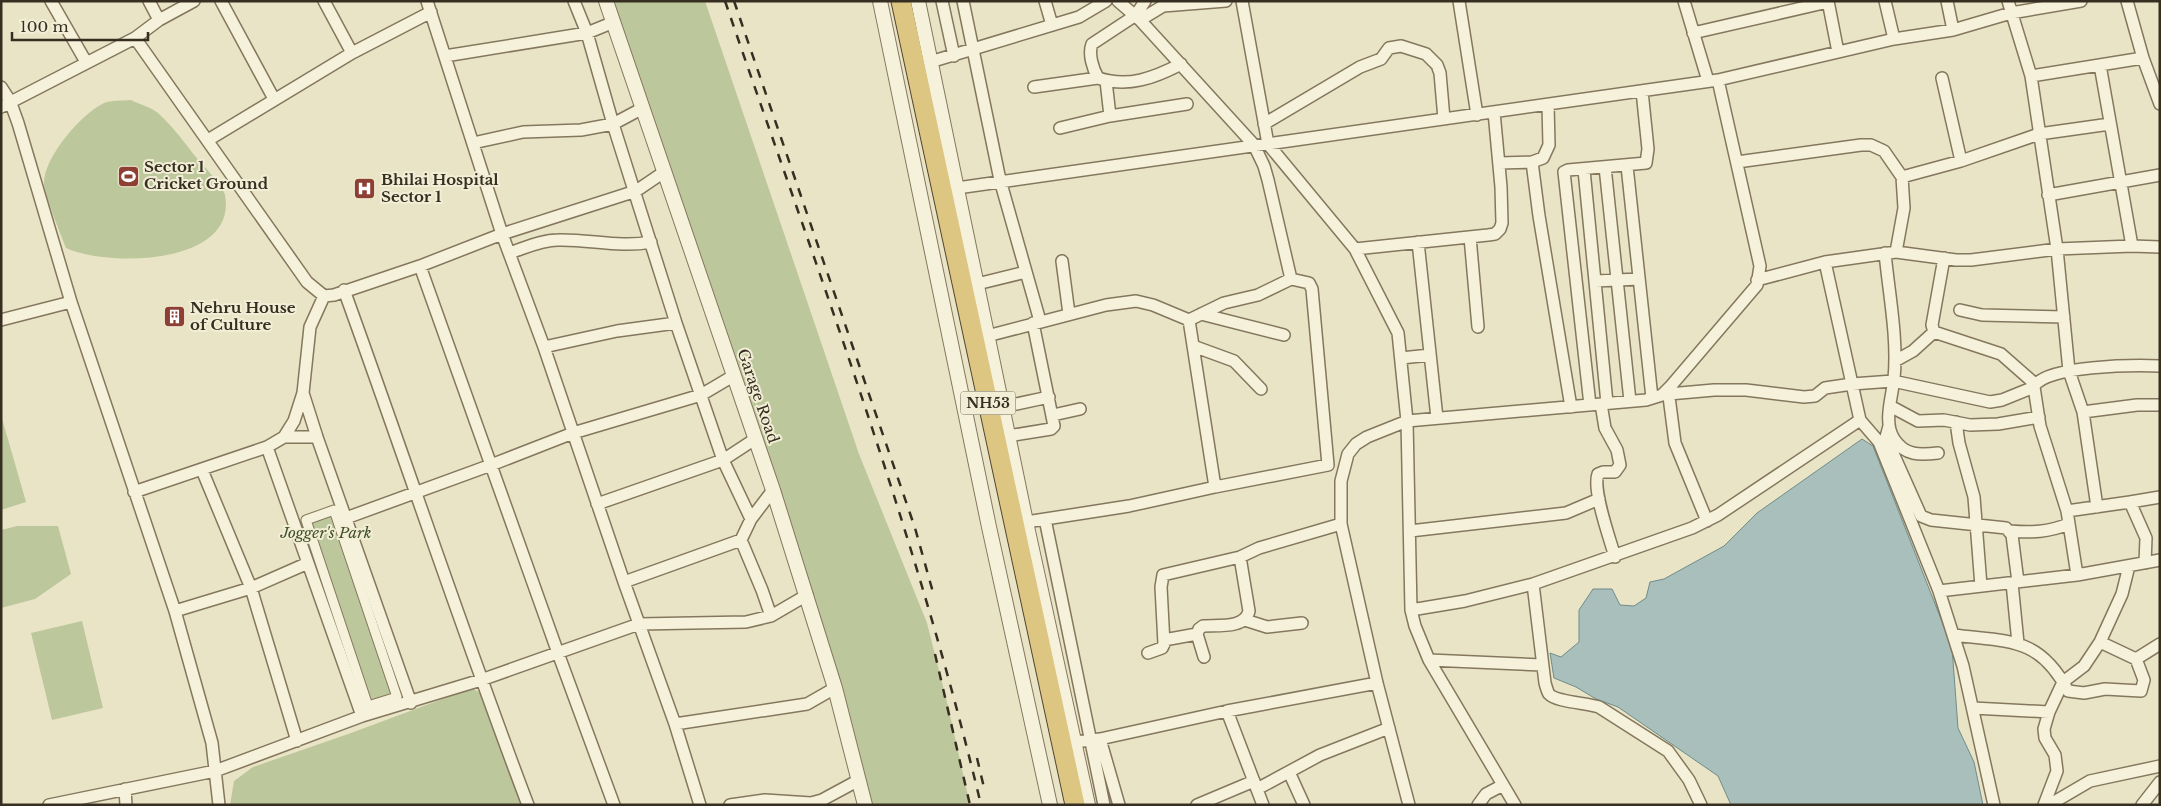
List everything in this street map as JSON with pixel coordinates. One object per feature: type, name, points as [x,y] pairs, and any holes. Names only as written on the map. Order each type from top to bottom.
[{"type":"highway","name":"NH53","points":[[890,1],[1062,805]]},
{"type":"highway","name":"NH53","points":[[901,1],[949,189],[1034,587],[1075,805]]},
{"type":"street","points":[[51,1],[86,62]]},
{"type":"street","points":[[149,1],[159,20]]},
{"type":"street","points":[[6,104],[134,38],[159,20],[194,1]]},
{"type":"street","points":[[222,1],[274,99]]},
{"type":"street","points":[[324,1],[352,53]]},
{"type":"street","points":[[574,1],[587,34],[613,124],[636,191],[676,323],[723,460],[750,519]]},
{"type":"street","name":"Garage Road","points":[[606,1],[756,439],[807,595],[835,688],[865,805]]},
{"type":"street","points":[[880,1],[989,526],[1050,805]]},
{"type":"street","points":[[918,1],[930,62],[949,189],[977,284],[1026,522],[1034,587],[1074,742],[1088,805]]},
{"type":"street","points":[[942,1],[954,56]]},
{"type":"street","points":[[963,1],[1000,180],[1026,272],[1037,322],[1053,415],[1054,426],[1051,430],[1008,436]]},
{"type":"street","points":[[1044,1],[1052,25]]},
{"type":"street","points":[[930,62],[1087,14],[1106,1]]},
{"type":"street","points":[[1118,1],[1138,18],[1182,64],[1254,146],[1264,166],[1292,279]]},
{"type":"street","points":[[1138,18],[1145,1]]},
{"type":"street","points":[[1110,116],[1102,80],[1094,72],[1090,50],[1092,44],[1138,18],[1164,6],[1226,1]]},
{"type":"street","points":[[1242,1],[1268,144],[1355,249],[1396,326],[1407,421],[1411,610],[1415,626],[1429,660],[1515,805]]},
{"type":"street","points":[[1459,1],[1477,114]]},
{"type":"street","points":[[1409,805],[1377,683],[1341,524],[1341,481],[1348,454],[1356,444],[1374,434],[1407,421],[1630,401],[1662,395],[1668,392],[1757,285],[1760,266],[1736,162],[1713,81],[1693,33],[1684,1]]},
{"type":"street","points":[[1693,33],[1828,1],[1838,52]]},
{"type":"street","points":[[1885,1],[1894,39]]},
{"type":"street","points":[[1947,1],[1952,30]]},
{"type":"street","points":[[2008,1],[2032,76],[2057,250],[2069,371],[2083,412],[2097,507]]},
{"type":"street","points":[[949,189],[1000,180],[1713,81],[1894,39],[1952,30],[2011,14],[2081,1]]},
{"type":"street","points":[[2128,1],[2143,58],[2159,98]]},
{"type":"street","points":[[208,140],[429,7],[502,234],[544,347],[572,433],[675,724],[700,805]]},
{"type":"street","points":[[445,56],[587,34],[614,22]]},
{"type":"street","points":[[134,38],[307,282],[324,296]]},
{"type":"street","points":[[1264,124],[1360,66],[1381,59],[1389,48],[1396,46],[1426,54],[1437,66],[1440,72],[1444,119]]},
{"type":"street","points":[[2032,76],[2143,58]]},
{"type":"street","points":[[1034,87],[1102,80],[1116,83],[1140,81],[1160,75],[1182,64]]},
{"type":"street","points":[[2100,64],[2132,246]]},
{"type":"street","points":[[1942,78],[1961,161]]},
{"type":"street","points":[[1,87],[6,104],[18,123],[71,302],[175,611],[212,743],[219,805]]},
{"type":"street","points":[[1616,557],[1599,499],[1596,479],[1598,474],[1603,472],[1615,472],[1620,465],[1617,450],[1607,433],[1600,404],[1563,176],[1564,172],[1568,170],[1627,166],[1646,162],[1648,157],[1642,92]]},
{"type":"street","points":[[1060,128],[1110,116],[1187,104]]},
{"type":"street","points":[[1499,163],[1532,162],[1543,158],[1549,145],[1548,105]]},
{"type":"street","points":[[474,143],[523,132],[581,130],[613,124],[643,108]]},
{"type":"street","points":[[1355,249],[1495,234],[1500,229],[1502,223],[1494,112]]},
{"type":"street","points":[[1902,177],[1961,161],[2039,134],[2110,124]]},
{"type":"street","points":[[1736,162],[1871,144],[1884,151],[1902,177],[1904,208],[1891,252],[1895,361],[1889,426],[1886,437],[1922,516],[1931,520],[1977,524],[2001,527],[2010,531],[2036,533],[2053,530],[2069,524]]},
{"type":"street","points":[[1532,162],[1540,223],[1571,407]]},
{"type":"street","points":[[1627,166],[1652,398]]},
{"type":"street","points":[[1605,167],[1630,401]]},
{"type":"street","points":[[1584,170],[1596,281],[1600,404]]},
{"type":"street","points":[[324,296],[420,266],[502,234],[636,191],[664,172]]},
{"type":"street","points":[[2048,195],[2160,175]]},
{"type":"street","points":[[1470,237],[1478,327]]},
{"type":"street","points":[[509,253],[542,242],[557,240],[637,244],[651,242]]},
{"type":"street","points":[[1418,242],[1437,418]]},
{"type":"street","points":[[1757,280],[1825,262],[1891,252],[1971,260],[2057,250],[2132,246],[2160,247]]},
{"type":"street","points":[[1934,332],[1932,325],[1944,258]]},
{"type":"street","points":[[1062,262],[1069,314]]},
{"type":"street","points":[[1825,262],[1860,420],[1879,442],[1939,592],[1954,635],[1973,708],[1994,805]]},
{"type":"street","points":[[420,266],[614,805]]},
{"type":"street","points":[[977,284],[1026,272]]},
{"type":"street","points":[[987,336],[1106,305],[1136,301],[1153,305],[1189,320],[1224,303],[1258,295],[1292,279],[1309,284],[1312,289],[1328,465],[1341,481]]},
{"type":"street","points":[[1596,281],[1639,279]]},
{"type":"street","points":[[344,290],[417,491],[481,680],[528,805]]},
{"type":"street","points":[[134,492],[267,447],[284,437],[294,421],[303,393],[310,327],[324,296]]},
{"type":"street","points":[[1,320],[71,302]]},
{"type":"street","points":[[1960,310],[1989,316],[2064,317]]},
{"type":"street","points":[[1201,314],[1284,336]]},
{"type":"street","points":[[1189,320],[1215,486]]},
{"type":"street","points":[[544,347],[617,331],[676,323]]},
{"type":"street","points":[[1895,361],[1913,351],[1934,332]]},
{"type":"street","points":[[1934,332],[1950,339],[2001,354],[2034,385],[2039,417],[2067,511],[2077,575]]},
{"type":"street","points":[[1193,346],[1234,360],[1261,389]]},
{"type":"street","points":[[1401,358],[1430,355]]},
{"type":"street","points":[[1668,392],[1746,390],[1804,398],[1815,396],[1825,388],[1893,381],[1990,402],[2002,400],[2069,371],[2114,365],[2160,366]]},
{"type":"street","points":[[346,518],[491,466],[572,433],[701,395],[733,376]]},
{"type":"street","points":[[1668,392],[1675,443],[1707,521]]},
{"type":"street","points":[[303,393],[411,703]]},
{"type":"street","points":[[1002,407],[1049,397]]},
{"type":"street","points":[[2083,412],[2137,405],[2160,405]]},
{"type":"street","points":[[1890,406],[1918,421],[1939,420],[1982,425],[2039,417]]},
{"type":"street","points":[[1053,415],[1080,409]]},
{"type":"street","points":[[1411,610],[1465,601],[1533,584],[1665,539],[1707,521],[1860,420]]},
{"type":"street","points":[[1956,422],[1973,488],[1981,586]]},
{"type":"street","points":[[1889,426],[1894,440],[1905,450],[1914,454],[1938,454]]},
{"type":"street","points":[[284,437],[317,437]]},
{"type":"street","points":[[597,504],[723,460],[756,439]]},
{"type":"street","points":[[267,447],[362,716]]},
{"type":"street","points":[[1026,522],[1129,506],[1215,486],[1328,465]]},
{"type":"street","points":[[202,470],[251,588],[296,741]]},
{"type":"street","points":[[771,616],[741,540],[750,519],[773,490]]},
{"type":"street","points":[[2067,511],[2160,497]]},
{"type":"street","points":[[1410,531],[1566,513],[1599,499]]},
{"type":"street","points":[[2130,502],[2146,538],[2145,563]]},
{"type":"street","points":[[49,805],[215,770],[362,716],[385,705],[397,696],[334,510],[306,520],[368,706],[385,705],[411,703],[639,624],[746,622],[771,616],[807,595]]},
{"type":"street","points":[[1045,519],[1095,740],[1104,805]]},
{"type":"street","points":[[1148,653],[1162,648],[1164,640],[1161,587],[1163,575],[1240,556],[1260,548],[1341,524]]},
{"type":"street","points":[[2010,531],[2012,535],[2018,643]]},
{"type":"street","points":[[624,582],[741,540]]},
{"type":"street","points":[[1240,556],[1249,611],[1246,620]]},
{"type":"street","points":[[1939,592],[2077,575],[2160,560]]},
{"type":"street","points":[[175,611],[251,588],[308,563]]},
{"type":"street","points":[[2044,805],[2057,771],[2055,755],[2045,738],[2044,729],[2049,712],[2063,682],[2084,666],[2100,642],[2122,594],[2129,566]]},
{"type":"street","points":[[1533,584],[1542,665],[1545,683],[1550,695],[1558,699],[1588,703],[1600,707],[1668,751],[1689,780],[1702,805]]},
{"type":"street","points":[[1204,657],[1197,634],[1203,626],[1236,624],[1246,620],[1267,627],[1302,623]]},
{"type":"street","points":[[1164,640],[1197,634]]},
{"type":"street","points":[[1954,635],[2018,643],[2040,654],[2068,691],[2074,693],[2084,694],[2105,690],[2141,691],[2144,680],[2136,659],[2100,642]]},
{"type":"street","points":[[2136,659],[2160,644]]},
{"type":"street","points":[[1429,660],[1542,665]]},
{"type":"street","points":[[1074,742],[1095,740],[1227,711],[1377,683]]},
{"type":"street","points":[[675,724],[807,704],[835,688]]},
{"type":"street","points":[[1973,708],[2049,712]]},
{"type":"street","points":[[1227,711],[1263,805]]},
{"type":"street","points":[[1197,805],[1289,772],[1320,755],[1389,728]]},
{"type":"street","points":[[1095,740],[1119,805]]},
{"type":"street","points":[[2049,805],[2090,780],[2160,766]]},
{"type":"street","points":[[1289,772],[1304,805]]},
{"type":"street","points":[[730,805],[765,800],[811,803],[822,800],[859,780]]},
{"type":"street","points":[[2145,804],[2160,782]]},
{"type":"street","points":[[1478,805],[1486,794],[1503,785]]},
{"type":"street","points":[[125,789],[126,805]]},
{"type":"green space","points":[[606,1],[705,1],[859,454],[927,623],[970,805],[865,805],[835,688]]},
{"type":"green space","name":"Sector 1 Cricket Ground","points":[[131,100],[159,114],[216,181],[225,195],[224,218],[211,236],[191,248],[166,255],[110,258],[85,254],[66,248],[53,215],[44,183],[50,161],[65,137],[85,116],[104,103]]},
{"type":"green space","points":[[1,415],[26,502],[1,510]]},
{"type":"green space","name":"Jogger's Park","points":[[338,506],[404,698],[367,711],[300,520]]},
{"type":"green space","points":[[17,526],[58,526],[71,574],[35,599],[1,608],[1,530]]},
{"type":"green space","points":[[82,621],[103,708],[52,720],[31,633]]},
{"type":"green space","points":[[472,688],[486,696],[524,805],[230,805],[234,781],[253,767]]},
{"type":"water","points":[[1862,439],[1873,446],[1952,647],[1958,728],[1974,762],[1983,805],[1731,805],[1718,776],[1618,707],[1596,699],[1576,687],[1554,678],[1550,653],[1561,657],[1579,642],[1579,610],[1593,589],[1612,589],[1620,605],[1634,606],[1646,598],[1650,582],[1664,579],[1724,546],[1757,513]]},
{"type":"railway","points":[[725,1],[829,300],[895,500],[955,703],[981,805]]},
{"type":"railway","points":[[734,1],[915,528],[934,596]]},
{"type":"railway","points":[[935,654],[970,805]]},
{"type":"railway","points":[[977,758],[985,792]]},
{"type":"place","name":"Sector 1 Cricket Ground","points":[[128,176]]},
{"type":"place","name":"Bhilai Hospital Sector 1","points":[[365,189]]},
{"type":"place","name":"Nehru House of Culture","points":[[174,317]]}]
